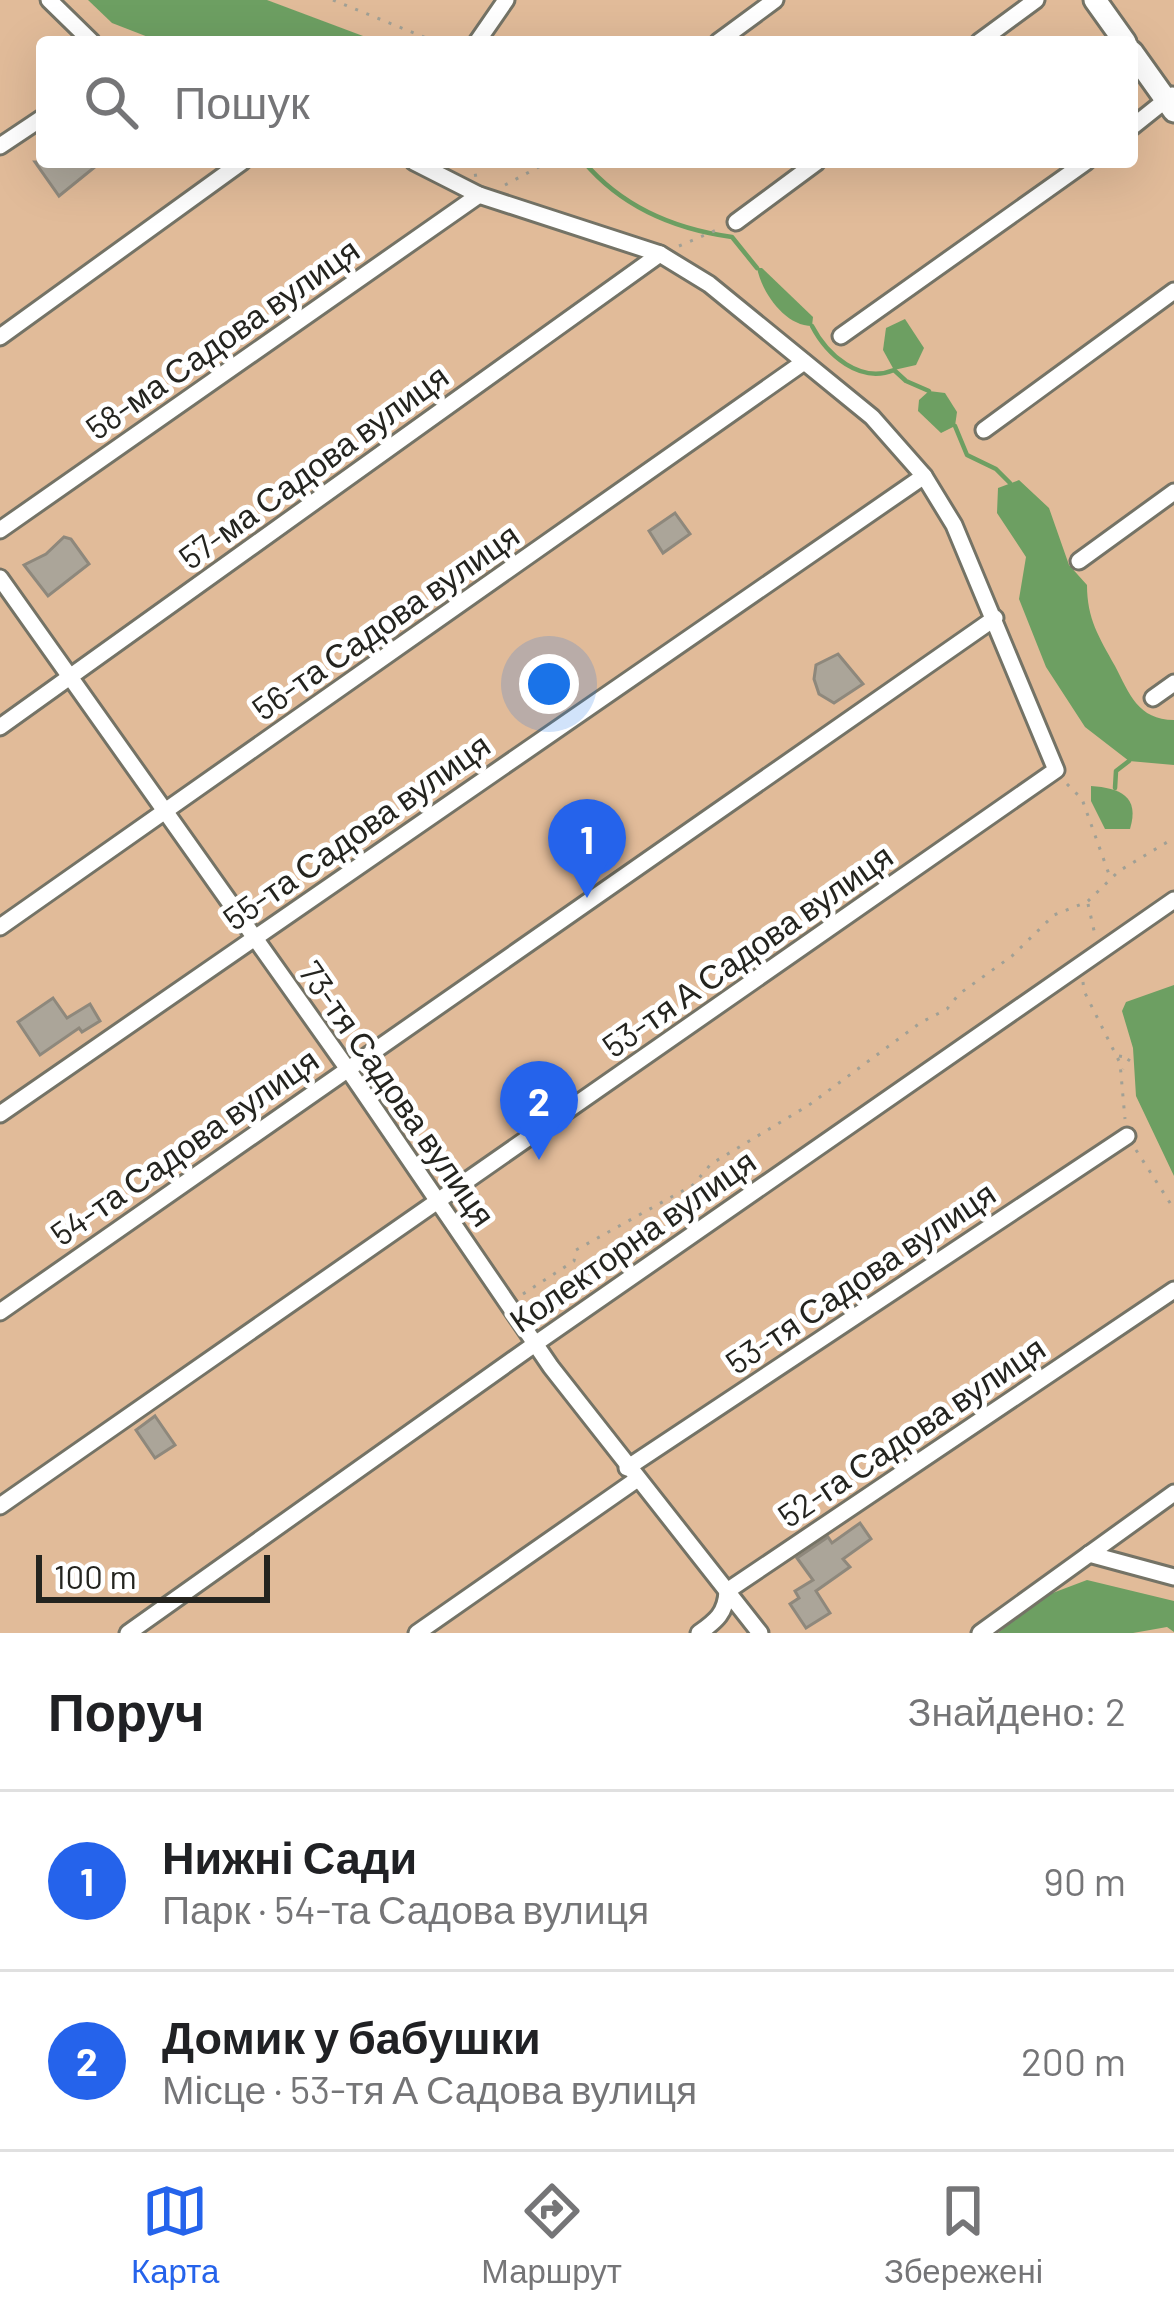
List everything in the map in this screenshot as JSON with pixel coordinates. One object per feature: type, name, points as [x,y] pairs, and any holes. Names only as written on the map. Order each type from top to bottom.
[{"type":"street","points":[[49,0],[86,36]]},
{"type":"street","points":[[481,36],[506,0]]},
{"type":"street","points":[[726,36],[775,0]]},
{"type":"street","points":[[987,36],[1036,0]]},
{"type":"street","points":[[1096,0],[1121,36]]},
{"type":"street","points":[[1138,60],[1171,102],[1138,123]]},
{"type":"street","points":[[0,146],[36,122]]},
{"type":"street","points":[[0,337],[234,168]]},
{"type":"street","points":[[425,168],[478,196],[660,254],[709,284],[872,417],[924,476],[954,525],[1055,772]]},
{"type":"street","points":[[730,224],[809,168]]},
{"type":"street","points":[[841,335],[1078,168]]},
{"type":"street","name":"58-ма Садова вулиця","points":[[0,530],[478,196]]},
{"type":"street","name":"57-ма Садова вулиця","points":[[0,727],[660,254]]},
{"type":"street","points":[[984,430],[1174,292]]},
{"type":"street","name":"56-та Садова вулиця","points":[[0,927],[804,362]]},
{"type":"street","name":"55-та Садова вулиця","points":[[0,1114],[924,476]]},
{"type":"street","points":[[1079,561],[1174,493]]},
{"type":"street","name":"73-тя Садова вулиця","points":[[0,578],[347,1068],[535,1344],[760,1633]]},
{"type":"street","name":"54-та Садова вулиця","points":[[0,1312],[995,619]]},
{"type":"street","points":[[1153,698],[1174,683]]},
{"type":"street","name":"53-тя А Садова вулиця","points":[[0,1506],[1055,772]]},
{"type":"street","name":"Колекторна вулиця","points":[[128,1633],[1174,900]]},
{"type":"street","name":"53-тя Садова вулиця","points":[[417,1633],[632,1474],[1127,1136]]},
{"type":"street","name":"52-га Садова вулиця","points":[[699,1633],[718,1619],[726,1606],[727,1591],[1174,1290]]},
{"type":"street","points":[[980,1633],[1174,1493]]},
{"type":"street","points":[[1089,1553],[1174,1577]]},
{"type":"path","points":[[333,0],[421,36]]},
{"type":"path","points":[[478,196],[536,168]]},
{"type":"path","points":[[693,240],[730,224]]},
{"type":"path","points":[[1055,772],[1082,799],[1111,879]]},
{"type":"path","points":[[506,1302],[557,1274],[574,1261],[577,1250],[693,1185],[711,1164],[809,1105],[946,1009],[1054,915],[1087,902],[1111,879],[1174,838]]},
{"type":"path","points":[[1087,902],[1100,953]]},
{"type":"path","points":[[1082,966],[1084,991],[1121,1070],[1127,1136],[1174,1209]]},
{"type":"path","points":[[1117,1057],[1130,1058],[1121,1070]]},
{"type":"shaded area","points":[[0,0],[1174,0],[1174,1633],[0,1633]]},
{"type":"shaded area","points":[[88,0],[267,0],[363,36],[146,36],[112,23]]},
{"type":"shaded area","points":[[757,268],[813,317],[812,326],[793,320],[776,306]]},
{"type":"shaded area","points":[[905,319],[924,348],[916,365],[894,370],[883,350],[886,328]]},
{"type":"shaded area","points":[[929,391],[945,393],[957,412],[955,426],[941,433],[918,411],[919,400]]},
{"type":"shaded area","points":[[1019,480],[1049,508],[1069,565],[1087,585],[1095,627],[1130,695],[1143,710],[1174,720],[1174,765],[1129,761],[1085,727],[1046,667],[1019,599],[1026,557],[997,513],[998,488]]},
{"type":"shaded area","points":[[1091,786],[1111,789],[1130,801],[1130,829],[1105,829],[1091,801]]},
{"type":"shaded area","points":[[1174,985],[1174,1176],[1136,1096],[1133,1048],[1122,1011],[1126,1002]]},
{"type":"shaded area","points":[[1087,1580],[1174,1601],[1174,1632],[1167,1627],[1133,1633],[998,1633],[1042,1597]]},
{"type":"building","points":[[39,168],[94,168],[59,196]]},
{"type":"building","points":[[675,513],[690,534],[663,553],[649,531]]},
{"type":"building","points":[[64,537],[71,539],[89,564],[48,596],[24,565],[46,554]]},
{"type":"building","points":[[838,654],[863,684],[834,703],[819,694],[814,679],[816,665]]},
{"type":"building","points":[[53,998],[67,1018],[90,1004],[100,1021],[82,1032],[79,1028],[40,1055],[18,1022]]},
{"type":"building","points":[[155,1416],[175,1445],[155,1458],[136,1430]]},
{"type":"building","points":[[860,1523],[871,1539],[843,1559],[850,1567],[816,1591],[830,1613],[806,1628],[790,1604],[799,1598],[795,1591],[813,1580],[797,1558],[828,1537],[832,1543]]},
{"type":"waterway","points":[[590,168],[615,192],[650,213],[732,237],[757,268]]},
{"type":"waterway","points":[[812,326],[846,364],[869,373],[894,370],[929,391]]},
{"type":"waterway","points":[[955,426],[967,455],[996,469],[1010,483]]},
{"type":"waterway","points":[[1115,788],[1116,771],[1129,761]]},
{"type":"place","name":"Нижні Сади","points":[[587,898]]},
{"type":"place","name":"Домик у бабушки","points":[[539,1160]]}]
